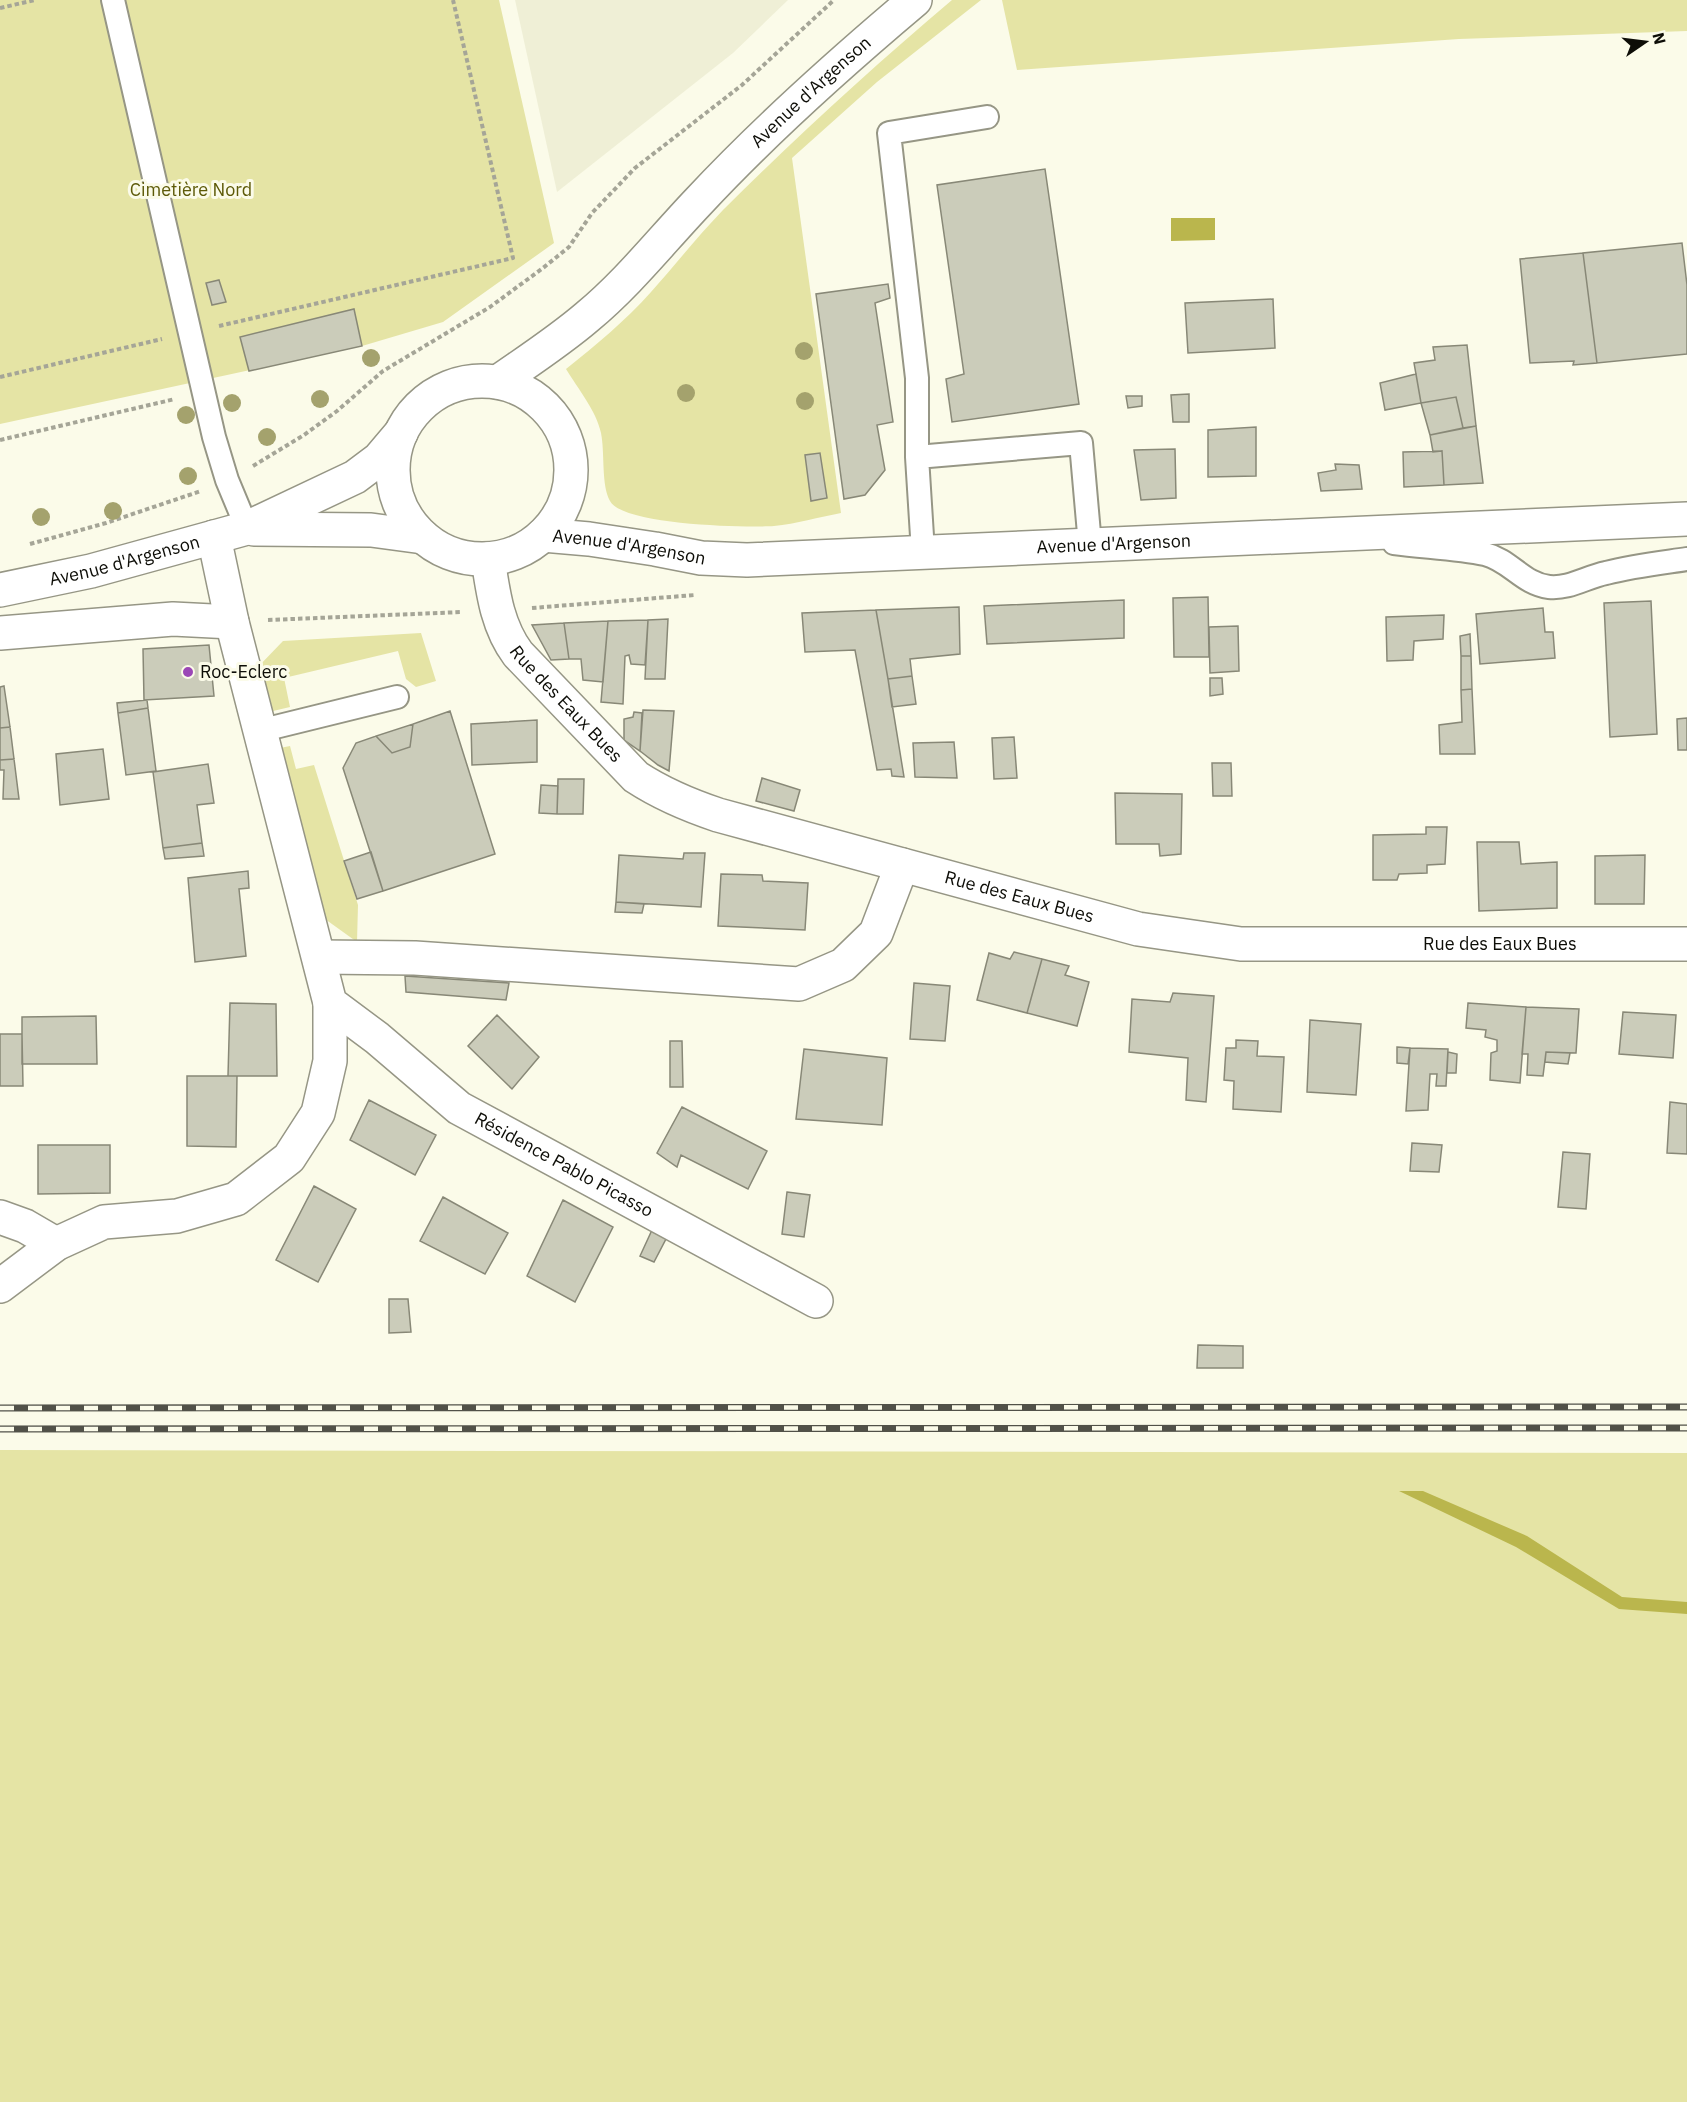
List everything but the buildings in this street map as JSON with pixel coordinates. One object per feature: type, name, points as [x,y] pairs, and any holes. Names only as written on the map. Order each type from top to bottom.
[{"type":"street","name":"Avenue d'Argenson","points":[[498,382],[586,318],[636,270],[756,143],[839,64],[915,0]]},
{"type":"street","points":[[479,381],[498,382],[522,390],[542,404],[557,423],[568,445],[571,469],[568,494],[559,516],[543,535],[531,544],[517,552],[488,559],[464,558],[442,550],[423,537],[408,520],[398,499],[394,477],[394,454],[401,433],[425,402],[441,391],[459,384],[479,381]]},
{"type":"street","name":"Avenue d'Argenson","points":[[0,590],[91,571],[246,528],[355,477],[379,459],[401,433]]},
{"type":"street","name":"Avenue d'Argenson","points":[[543,535],[589,539],[701,558],[747,560],[1687,519]]},
{"type":"street","points":[[1545,525],[1687,538]]},
{"type":"street","name":"Avenue d'Argenson","points":[[246,528],[371,530],[423,537]]},
{"type":"street","points":[[0,1286],[56,1244],[104,1222],[177,1216],[236,1199],[289,1158],[318,1113],[330,1061],[330,1003],[259,731],[214,537]]},
{"type":"street","name":"Rue des Eaux Bues","points":[[488,559],[497,610],[506,635],[518,654],[636,777],[681,802],[718,815],[1138,929],[1241,944],[1687,944]]},
{"type":"street","points":[[0,633],[173,619],[232,622]]},
{"type":"street","points":[[319,957],[415,957],[799,984],[843,966],[876,933],[902,865]]},
{"type":"street","name":"Résidence Pablo Picasso","points":[[330,1003],[377,1038],[459,1108],[816,1301]]},
{"type":"street","points":[[0,1217],[25,1226],[56,1244]]},
{"type":"lane","points":[[113,0],[214,437],[246,528]]},
{"type":"lane","points":[[923,552],[917,457],[917,378],[889,133],[987,117]]},
{"type":"lane","points":[[917,457],[1081,443],[1090,545]]},
{"type":"lane","points":[[1330,535],[1486,555],[1513,568],[1520,576],[1532,583],[1549,587],[1563,587],[1604,573],[1687,559]]},
{"type":"lane","points":[[259,731],[397,697]]},
{"type":"path","points":[[0,8],[35,0]]},
{"type":"path","points":[[0,377],[513,258],[453,0]]},
{"type":"path","points":[[21,546],[106,523],[228,480],[304,435],[337,411],[383,371],[490,307],[569,247],[592,213],[635,168],[742,85],[834,0]]},
{"type":"path","points":[[0,440],[205,393]]},
{"type":"path","points":[[232,622],[497,610],[706,594]]},
{"type":"shaded area","points":[[515,0],[788,0],[733,53],[557,192]]},
{"type":"shaded area","points":[[1171,218],[1215,218],[1215,240],[1171,241]]},
{"type":"shaded area","points":[[1399,1491],[1423,1491],[1527,1536],[1622,1597],[1687,1602],[1687,1614],[1619,1609],[1516,1547]]},
{"type":"green space","name":"Cimetière Nord","points":[[0,0],[499,0],[554,243],[443,322],[362,346],[0,424]]},
{"type":"green space","points":[[952,0],[981,0],[877,82],[792,158],[841,513],[782,525],[738,526],[660,520],[619,509],[610,501],[607,494],[599,424],[566,369],[631,313],[723,210],[779,155],[864,76]]},
{"type":"green space","points":[[1002,0],[1687,0],[1687,31],[1459,39],[1017,70]]},
{"type":"green space","points":[[421,633],[436,681],[416,687],[406,679],[398,651],[284,678],[290,707],[273,711],[266,707],[257,668],[283,641]]},
{"type":"green space","points":[[290,746],[296,769],[314,765],[358,905],[357,942],[325,919],[280,748]]},
{"type":"green space","points":[[0,1450],[1687,1453],[1687,2102],[0,2102]]},
{"type":"railway","points":[[0,1408],[1687,1407]]},
{"type":"railway","points":[[0,1429],[1687,1428]]},
{"type":"place","name":"Roc-Eclerc","points":[[188,672]]}]
